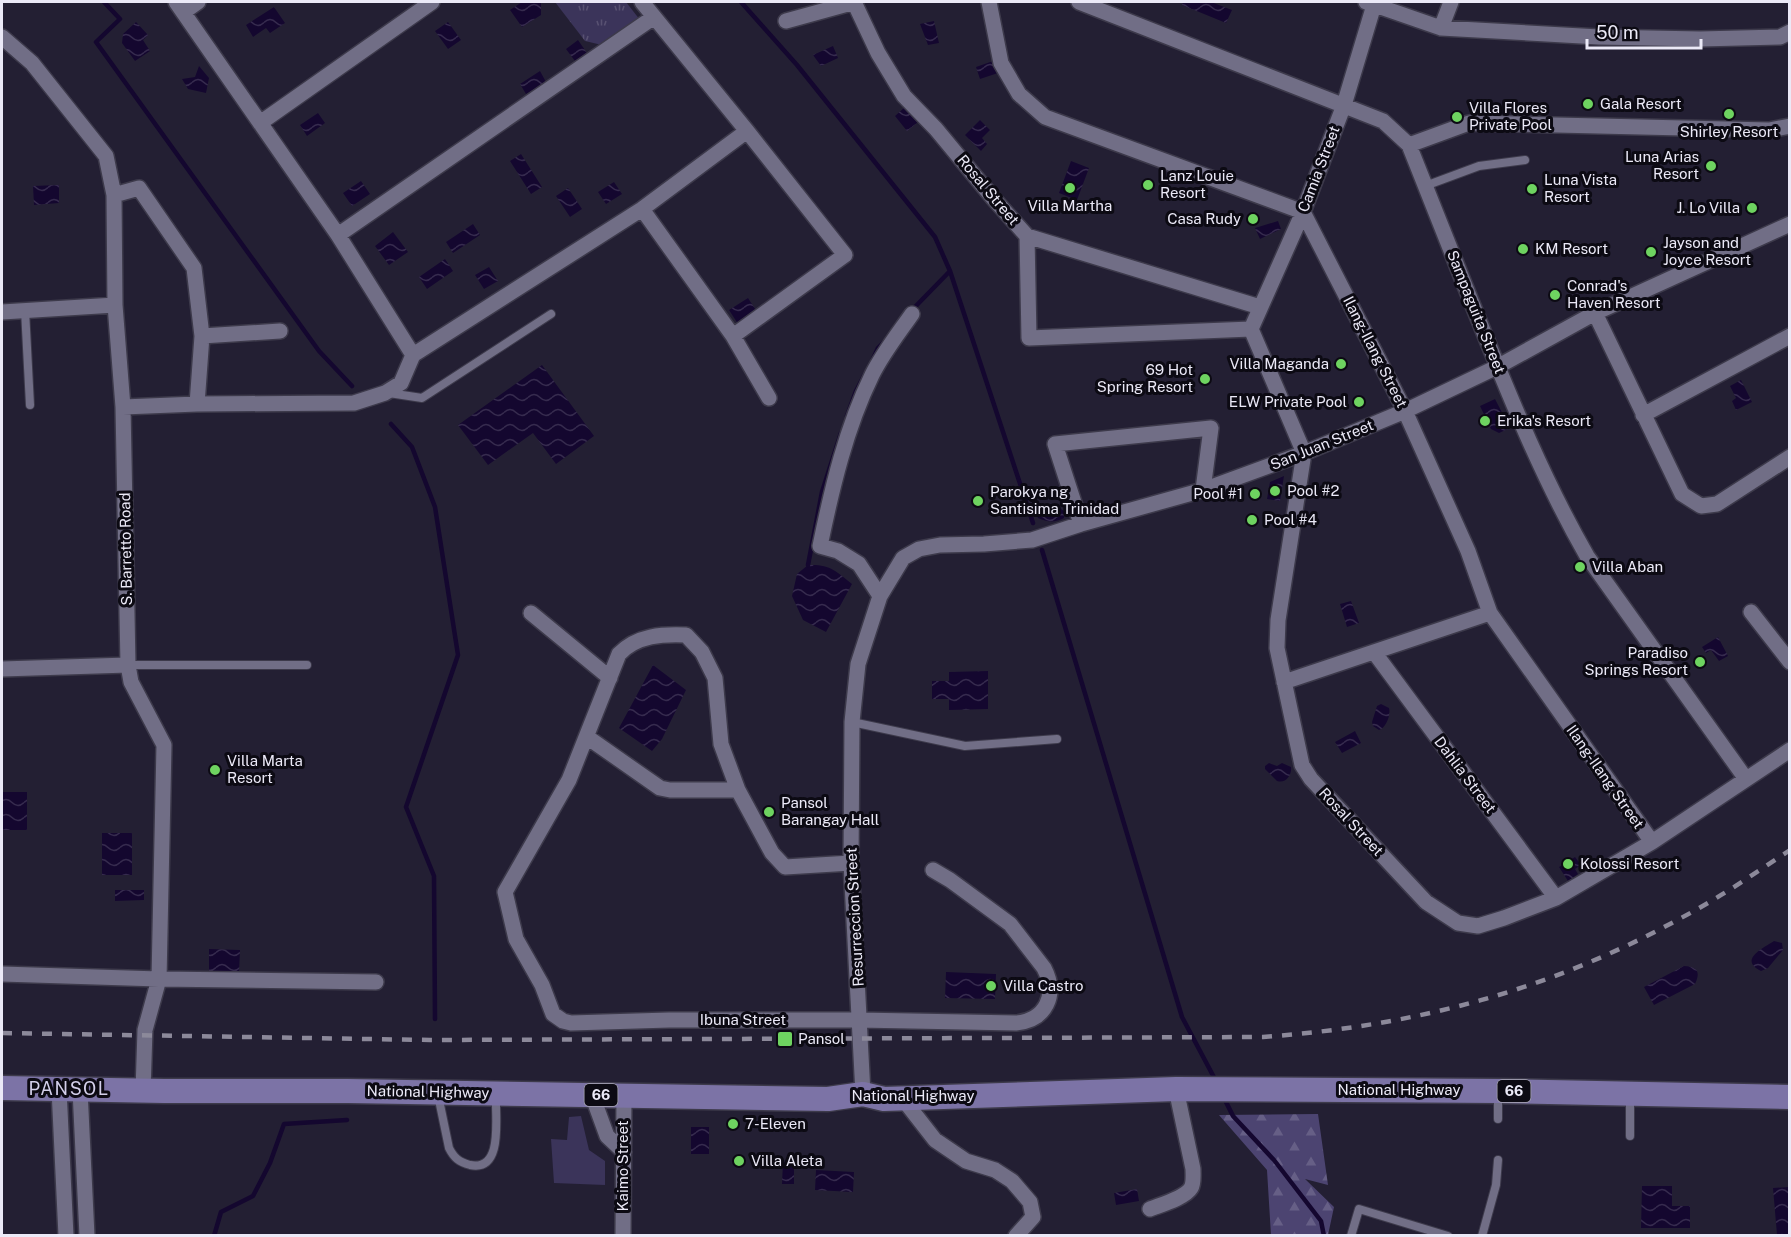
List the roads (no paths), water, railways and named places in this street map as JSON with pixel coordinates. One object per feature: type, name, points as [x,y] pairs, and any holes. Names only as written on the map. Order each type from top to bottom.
[{"type":"main road","name":"National Highway","points":[[2,1088],[828,1099],[863,1094],[884,1100],[1187,1089],[1498,1091],[1790,1097]]},
{"type":"street","points":[[198,2],[180,7],[338,235],[413,355]]},
{"type":"street","points":[[260,123],[432,2]]},
{"type":"street","points":[[642,2],[845,255],[733,336]]},
{"type":"street","points":[[786,21],[854,2]]},
{"type":"street","name":"Rosal Street","points":[[854,2],[878,53],[904,96],[936,129],[1027,236],[1260,307]]},
{"type":"street","points":[[989,2],[1001,63],[1019,94],[1045,117],[1303,212]]},
{"type":"street","name":"Sampaguita Street","points":[[1079,2],[1383,121],[1409,146],[1497,367],[1565,518],[1587,555],[1746,779]]},
{"type":"street","points":[[1441,28],[1451,2]]},
{"type":"street","points":[[1370,3],[1441,28],[1599,37],[1700,39],[1780,37],[1790,32]]},
{"type":"street","name":"Camia Street","points":[[1251,329],[1303,212],[1344,105],[1370,3]]},
{"type":"street","points":[[338,235],[654,17]]},
{"type":"street","name":"S. Barretto Road","points":[[2,38],[32,63],[106,156],[114,195],[115,305],[123,407],[128,665],[132,682],[164,745],[159,979],[145,1030],[143,1091]]},
{"type":"street","points":[[1409,146],[1469,123],[1769,130],[1790,126]]},
{"type":"street","points":[[123,407],[354,403],[385,393],[401,383],[413,355],[642,209],[747,131]]},
{"type":"street","points":[[114,195],[139,188],[194,268],[202,336],[197,404]]},
{"type":"street","points":[[642,209],[733,336],[769,398]]},
{"type":"street","name":"Ilang-Ilang Street","points":[[1303,212],[1405,411],[1468,551],[1490,613],[1652,843]]},
{"type":"street","name":"San Juan Street","points":[[1032,540],[1203,490],[1304,453],[1405,411],[1497,367],[1595,313],[1790,224]]},
{"type":"street","points":[[1027,236],[1029,338],[1251,329],[1304,453]]},
{"type":"street","points":[[2,312],[115,305]]},
{"type":"street","points":[[1595,313],[1682,494],[1701,506],[1717,504],[1790,457]]},
{"type":"street","points":[[880,596],[859,564],[838,551],[820,546],[831,492],[860,401],[873,373],[912,314]]},
{"type":"street","points":[[202,336],[280,331]]},
{"type":"street","points":[[1643,415],[1790,336]]},
{"type":"street","points":[[1081,524],[1055,444],[1211,428],[1203,490]]},
{"type":"street","name":"Rosal Street","points":[[1304,453],[1278,620],[1277,648],[1302,765],[1311,779],[1426,902],[1458,923],[1478,926],[1556,898],[1652,843],[1790,750]]},
{"type":"street","name":"Resurreccion Street","points":[[863,1094],[851,863],[852,722],[858,664],[880,596],[903,558],[919,549],[940,545],[1032,540]]},
{"type":"street","points":[[531,612],[610,678]]},
{"type":"street","points":[[1750,612],[1790,662]]},
{"type":"street","points":[[1284,682],[1490,613]]},
{"type":"street","name":"Ibuna Street","points":[[738,790],[721,744],[715,678],[702,652],[686,635],[667,634],[646,637],[620,654],[569,780],[505,892],[516,939],[542,985],[553,1014],[571,1023],[669,1020],[1016,1023],[1031,1020],[1048,1003],[1050,994],[1048,976],[1044,969],[1010,924],[933,870]]},
{"type":"street","name":"Dahlia Street","points":[[1374,652],[1556,898]]},
{"type":"street","points":[[2,669],[128,665]]},
{"type":"street","points":[[587,737],[660,788],[738,790],[772,853],[785,867],[851,863]]},
{"type":"street","points":[[2,974],[376,982]]},
{"type":"street","points":[[66,1236],[69,1089]]},
{"type":"street","points":[[69,1089],[87,1236]]},
{"type":"street","points":[[1150,1209],[1187,1193],[1193,1182],[1187,1089]]},
{"type":"street","points":[[592,1095],[606,1136],[624,1152]]},
{"type":"street","name":"Kaimo Street","points":[[622,1236],[624,1096]]},
{"type":"street","points":[[903,1100],[935,1140],[966,1161],[995,1170],[1012,1181],[1030,1202],[1033,1217],[1016,1236]]},
{"type":"lane","points":[[1425,186],[1479,166],[1525,160]]},
{"type":"lane","points":[[26,310],[30,405]]},
{"type":"lane","points":[[385,393],[422,398],[551,314]]},
{"type":"lane","points":[[128,665],[307,664]]},
{"type":"lane","points":[[852,722],[965,746],[1057,739]]},
{"type":"lane","points":[[1498,1091],[1498,1119]]},
{"type":"lane","points":[[438,1093],[452,1155],[458,1161],[472,1165],[481,1165],[488,1161],[495,1148],[496,1094]]},
{"type":"lane","points":[[1630,1093],[1630,1136]]},
{"type":"lane","points":[[1482,1236],[1496,1185],[1498,1160]]},
{"type":"lane","points":[[1351,1236],[1359,1209],[1448,1236]]},
{"type":"water","points":[[522,2],[541,2],[541,15],[522,27],[510,10]]},
{"type":"water","points":[[1183,2],[1211,2],[1232,10],[1226,23],[1182,5]]},
{"type":"water","points":[[274,7],[285,23],[270,33],[266,28],[253,37],[246,25]]},
{"type":"water","points":[[934,21],[939,43],[928,45],[920,24]]},
{"type":"water","points":[[136,22],[148,35],[143,40],[150,51],[135,61],[122,43],[123,34]]},
{"type":"water","points":[[448,22],[461,40],[448,49],[435,31]]},
{"type":"water","points":[[578,40],[587,53],[575,61],[566,49]]},
{"type":"water","points":[[833,46],[838,58],[821,66],[813,55]]},
{"type":"water","points":[[996,60],[1001,72],[980,79],[976,67]]},
{"type":"water","points":[[199,66],[209,78],[206,93],[188,89],[182,79],[195,77]]},
{"type":"water","points":[[540,71],[546,82],[526,94],[520,84]]},
{"type":"water","points":[[905,107],[918,122],[907,131],[895,116]]},
{"type":"water","points":[[318,113],[325,123],[307,136],[300,125]]},
{"type":"water","points":[[980,120],[990,130],[982,138],[987,144],[981,151],[965,135]]},
{"type":"water","points":[[521,154],[542,187],[531,194],[510,161]]},
{"type":"water","points":[[1071,161],[1089,168],[1077,200],[1059,193]]},
{"type":"water","points":[[361,181],[370,194],[352,206],[343,193]]},
{"type":"water","points":[[614,182],[622,194],[606,204],[598,192]]},
{"type":"water","points":[[59,185],[59,203],[34,205],[33,186]]},
{"type":"water","points":[[568,188],[582,209],[570,217],[556,196]]},
{"type":"water","points":[[1278,221],[1281,229],[1260,239],[1255,228]]},
{"type":"water","points":[[473,224],[480,235],[453,253],[446,242]]},
{"type":"water","points":[[393,232],[408,252],[389,265],[375,246]]},
{"type":"water","points":[[445,259],[453,271],[427,289],[419,277]]},
{"type":"water","points":[[489,267],[498,281],[484,289],[475,275]]},
{"type":"water","points":[[748,298],[759,315],[740,327],[729,310]]},
{"type":"water","points":[[542,365],[594,436],[556,464],[533,433],[488,465],[458,425]]},
{"type":"water","points":[[1741,380],[1752,402],[1736,410],[1732,401],[1736,398],[1730,386]]},
{"type":"water","points":[[1495,399],[1510,428],[1499,433],[1491,429],[1480,406]]},
{"type":"water","name":"Pool #2","points":[[1284,476],[1280,501],[1267,499],[1270,482]]},
{"type":"water","points":[[1058,507],[1064,511],[1064,518],[1051,521],[1038,518],[1036,513],[1040,509]]},
{"type":"water","points":[[808,565],[832,569],[852,584],[826,632],[803,620],[792,596],[797,574]]},
{"type":"water","points":[[1351,601],[1359,623],[1347,627],[1340,604]]},
{"type":"water","points":[[1718,637],[1728,656],[1719,661],[1711,650],[1706,653],[1702,647]]},
{"type":"water","points":[[653,665],[686,690],[662,739],[652,751],[619,728]]},
{"type":"water","points":[[988,671],[988,709],[949,710],[949,699],[932,699],[932,681],[949,681],[949,672]]},
{"type":"water","points":[[1381,704],[1389,708],[1389,714],[1386,724],[1379,730],[1373,726],[1372,722],[1377,706]]},
{"type":"water","points":[[1355,731],[1361,743],[1342,753],[1335,742]]},
{"type":"water","points":[[1269,763],[1277,766],[1282,763],[1291,767],[1288,778],[1277,781],[1265,769]]},
{"type":"water","points":[[2,792],[27,792],[27,830],[2,830]]},
{"type":"water","points":[[102,833],[132,833],[132,875],[102,875]]},
{"type":"water","points":[[1575,857],[1581,865],[1575,869],[1578,874],[1568,881],[1559,867]]},
{"type":"water","points":[[115,890],[144,890],[144,900],[115,901]]},
{"type":"water","points":[[1774,941],[1782,943],[1783,950],[1768,968],[1761,971],[1752,963],[1752,959],[1755,954]]},
{"type":"water","points":[[209,949],[240,950],[239,972],[209,972]]},
{"type":"water","points":[[1684,966],[1697,970],[1698,976],[1695,984],[1654,1005],[1644,987]]},
{"type":"water","points":[[946,972],[996,974],[995,999],[945,998]]},
{"type":"water","points":[[691,1127],[709,1127],[709,1154],[691,1154]]},
{"type":"water","points":[[783,1162],[794,1162],[794,1184],[782,1184]]},
{"type":"water","points":[[816,1170],[854,1172],[853,1192],[815,1190]]},
{"type":"water","points":[[1642,1186],[1672,1186],[1672,1206],[1690,1206],[1690,1228],[1641,1228]]},
{"type":"water","points":[[1789,1187],[1789,1235],[1777,1235],[1773,1188]]},
{"type":"water","points":[[1137,1189],[1139,1201],[1116,1205],[1114,1193]]},
{"type":"waterway","points":[[104,2],[120,19],[96,42],[319,351],[352,386]]},
{"type":"waterway","points":[[741,2],[797,65],[935,237],[950,271],[1033,523]]},
{"type":"waterway","points":[[912,310],[950,271]]},
{"type":"waterway","points":[[873,359],[878,348],[885,341]]},
{"type":"waterway","points":[[847,416],[866,372]]},
{"type":"waterway","points":[[391,424],[412,447],[435,507],[458,655],[406,807],[434,876],[435,1019]]},
{"type":"waterway","points":[[808,565],[822,492],[841,433]]},
{"type":"waterway","points":[[1042,550],[1182,1017],[1217,1083]]},
{"type":"waterway","points":[[1223,1096],[1233,1116],[1274,1160],[1321,1221],[1324,1236]]},
{"type":"waterway","points":[[214,1236],[221,1212],[253,1196],[270,1163],[284,1124],[347,1120]]},
{"type":"railway","points":[[2,1033],[430,1040],[1263,1037],[1319,1032],[1427,1014],[1479,1001],[1581,966],[1631,944],[1695,910],[1790,850]]},
{"type":"place","name":"Gala Resort","points":[[1588,104]]},
{"type":"place","name":"Shirley Resort","points":[[1729,114]]},
{"type":"place","name":"Villa Flores Private Pool","points":[[1457,117]]},
{"type":"place","name":"Luna Arias Resort","points":[[1711,166]]},
{"type":"place","name":"Lanz Louie Resort","points":[[1148,185]]},
{"type":"place","name":"Villa Martha","points":[[1070,188]]},
{"type":"place","name":"Luna Vista Resort","points":[[1532,189]]},
{"type":"place","name":"J. Lo Villa","points":[[1752,208]]},
{"type":"place","name":"Casa Rudy","points":[[1253,219]]},
{"type":"place","name":"KM Resort","points":[[1523,249]]},
{"type":"place","name":"Jayson and Joyce Resort","points":[[1651,252]]},
{"type":"place","name":"Conrad's Haven Resort","points":[[1555,295]]},
{"type":"place","name":"Villa Maganda","points":[[1341,364]]},
{"type":"place","name":"69 Hot Spring Resort","points":[[1205,379]]},
{"type":"place","name":"ELW Private Pool","points":[[1359,402]]},
{"type":"place","name":"Erika's Resort","points":[[1485,421]]},
{"type":"place","name":"Pool #2","points":[[1275,491]]},
{"type":"place","name":"Pool #1","points":[[1255,494]]},
{"type":"place","name":"Parokya ng Santisima Trinidad","points":[[978,501]]},
{"type":"place","name":"Pool #4","points":[[1252,520]]},
{"type":"place","name":"Villa Aban","points":[[1580,567]]},
{"type":"place","name":"Paradiso Springs Resort","points":[[1700,662]]},
{"type":"place","name":"Villa Marta Resort","points":[[215,770]]},
{"type":"place","name":"Pansol Barangay Hall","points":[[769,812]]},
{"type":"place","name":"Kolossi Resort","points":[[1568,864]]},
{"type":"place","name":"Villa Castro","points":[[991,986]]},
{"type":"place","name":"Pansol","points":[[785,1039]]},
{"type":"place","name":"7-Eleven","points":[[733,1124]]},
{"type":"place","name":"Villa Aleta","points":[[739,1161]]},
{"type":"district","name":"PANSOL","points":[[69,1089]]}]
